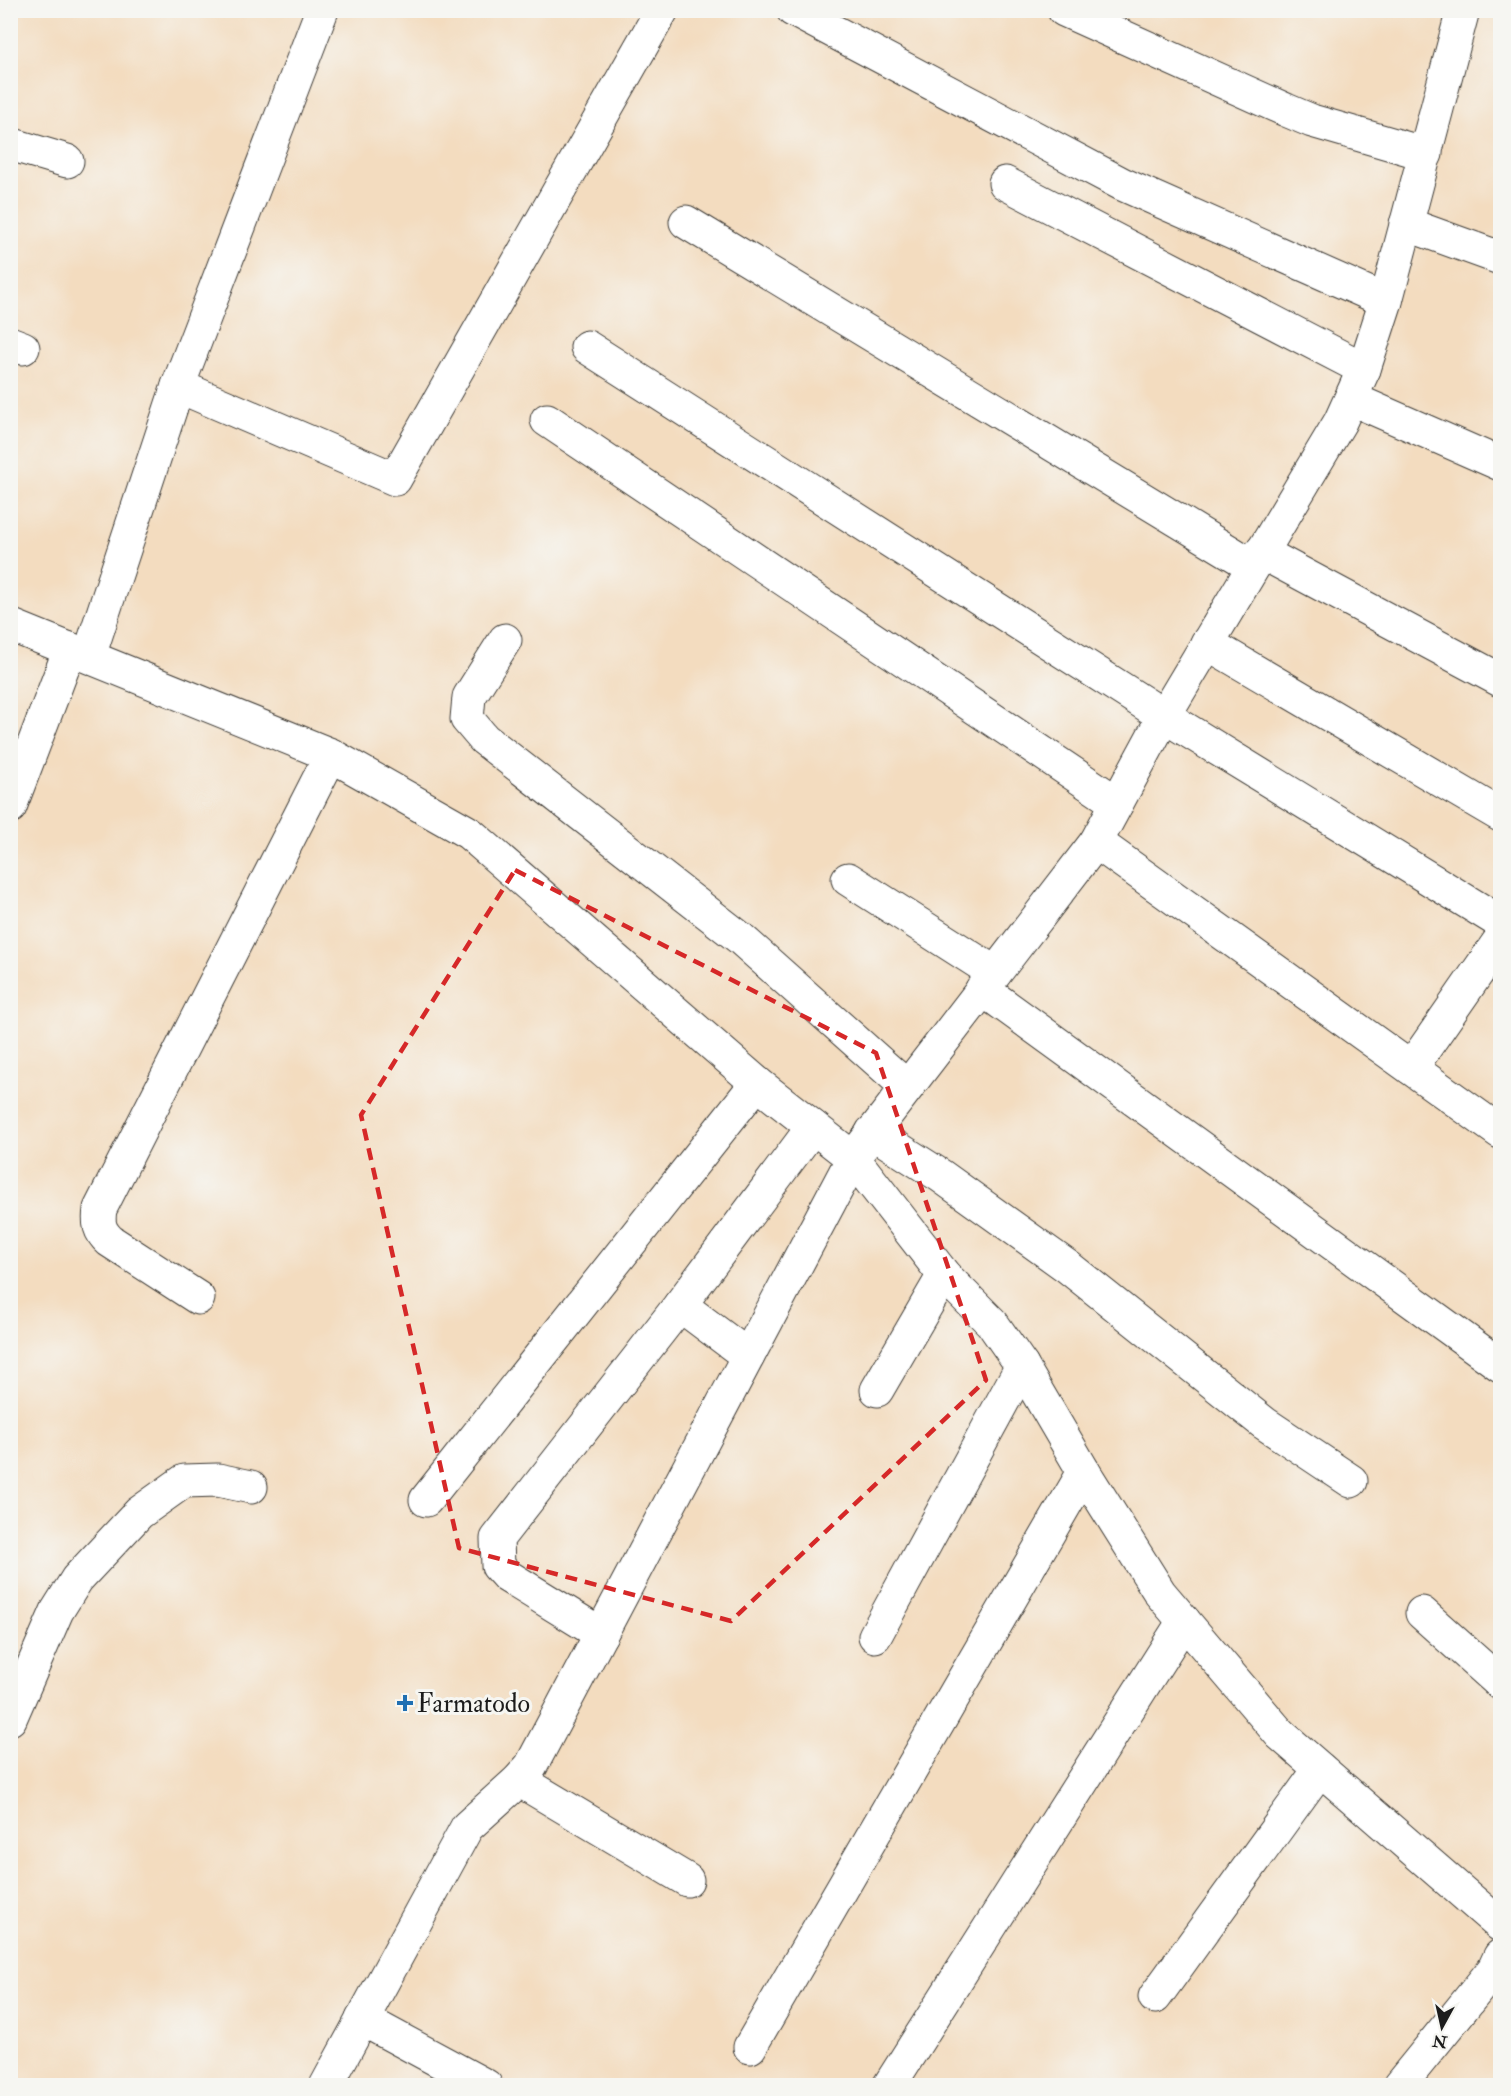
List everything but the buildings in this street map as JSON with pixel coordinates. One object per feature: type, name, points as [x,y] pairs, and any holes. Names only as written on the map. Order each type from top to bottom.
[{"type":"street","points":[[10,807],[79,652],[322,10]]},
{"type":"street","points":[[178,386],[395,479],[662,10]]},
{"type":"street","points":[[793,10],[1122,184],[1386,301]]},
{"type":"street","points":[[1064,10],[1312,121],[1426,154]]},
{"type":"street","points":[[326,2085],[467,1827],[519,1780],[531,1766],[748,1356],[863,1145],[1096,842],[1164,716],[1340,422],[1364,369],[1386,301],[1463,10]]},
{"type":"street","points":[[10,144],[67,160]]},
{"type":"street","points":[[1005,183],[1364,369]]},
{"type":"street","points":[[686,222],[1257,559],[1500,680]]},
{"type":"street","points":[[1406,224],[1500,258]]},
{"type":"street","points":[[587,347],[1164,716],[1500,922]]},
{"type":"street","points":[[1352,399],[1500,464]]},
{"type":"street","points":[[547,420],[1117,803]]},
{"type":"street","points":[[10,625],[331,755],[469,833],[758,1083],[813,1127],[941,1176],[1068,1267],[1264,1423],[1351,1480]]},
{"type":"street","points":[[505,640],[469,697],[467,719],[484,739],[740,938],[907,1087]]},
{"type":"street","points":[[1207,643],[1500,815]]},
{"type":"street","points":[[198,1298],[102,1234],[98,1222],[100,1209],[331,755]]},
{"type":"street","points":[[1096,842],[1500,1132]]},
{"type":"street","points":[[848,879],[989,981],[1500,1365]]},
{"type":"street","points":[[1411,1068],[1500,940]]},
{"type":"street","points":[[426,1500],[758,1083]]},
{"type":"street","points":[[601,1634],[507,1576],[498,1566],[497,1539],[680,1305],[813,1127]]},
{"type":"street","points":[[863,1145],[944,1275],[992,1323],[1022,1366],[1084,1472],[1160,1593],[1280,1734],[1500,1925]]},
{"type":"street","points":[[877,1390],[944,1275]]},
{"type":"street","points":[[680,1305],[748,1356]]},
{"type":"street","points":[[875,1636],[1022,1366]]},
{"type":"street","points":[[750,2047],[1084,1472]]},
{"type":"street","points":[[10,1719],[57,1611],[77,1579],[139,1513],[184,1481],[218,1480],[251,1487]]},
{"type":"street","points":[[1422,1613],[1500,1683]]},
{"type":"street","points":[[889,2085],[1184,1622]]},
{"type":"street","points":[[1155,1996],[1320,1769]]},
{"type":"street","points":[[519,1780],[687,1880]]},
{"type":"street","points":[[1399,2085],[1494,1969],[1500,1956]]},
{"type":"street","points":[[362,2019],[486,2085]]},
{"type":"highlighted area","points":[[515,870],[876,1053],[986,1380],[731,1621],[459,1548],[361,1115]]},
{"type":"place","name":"Farmatodo","points":[[405,1703]]}]
